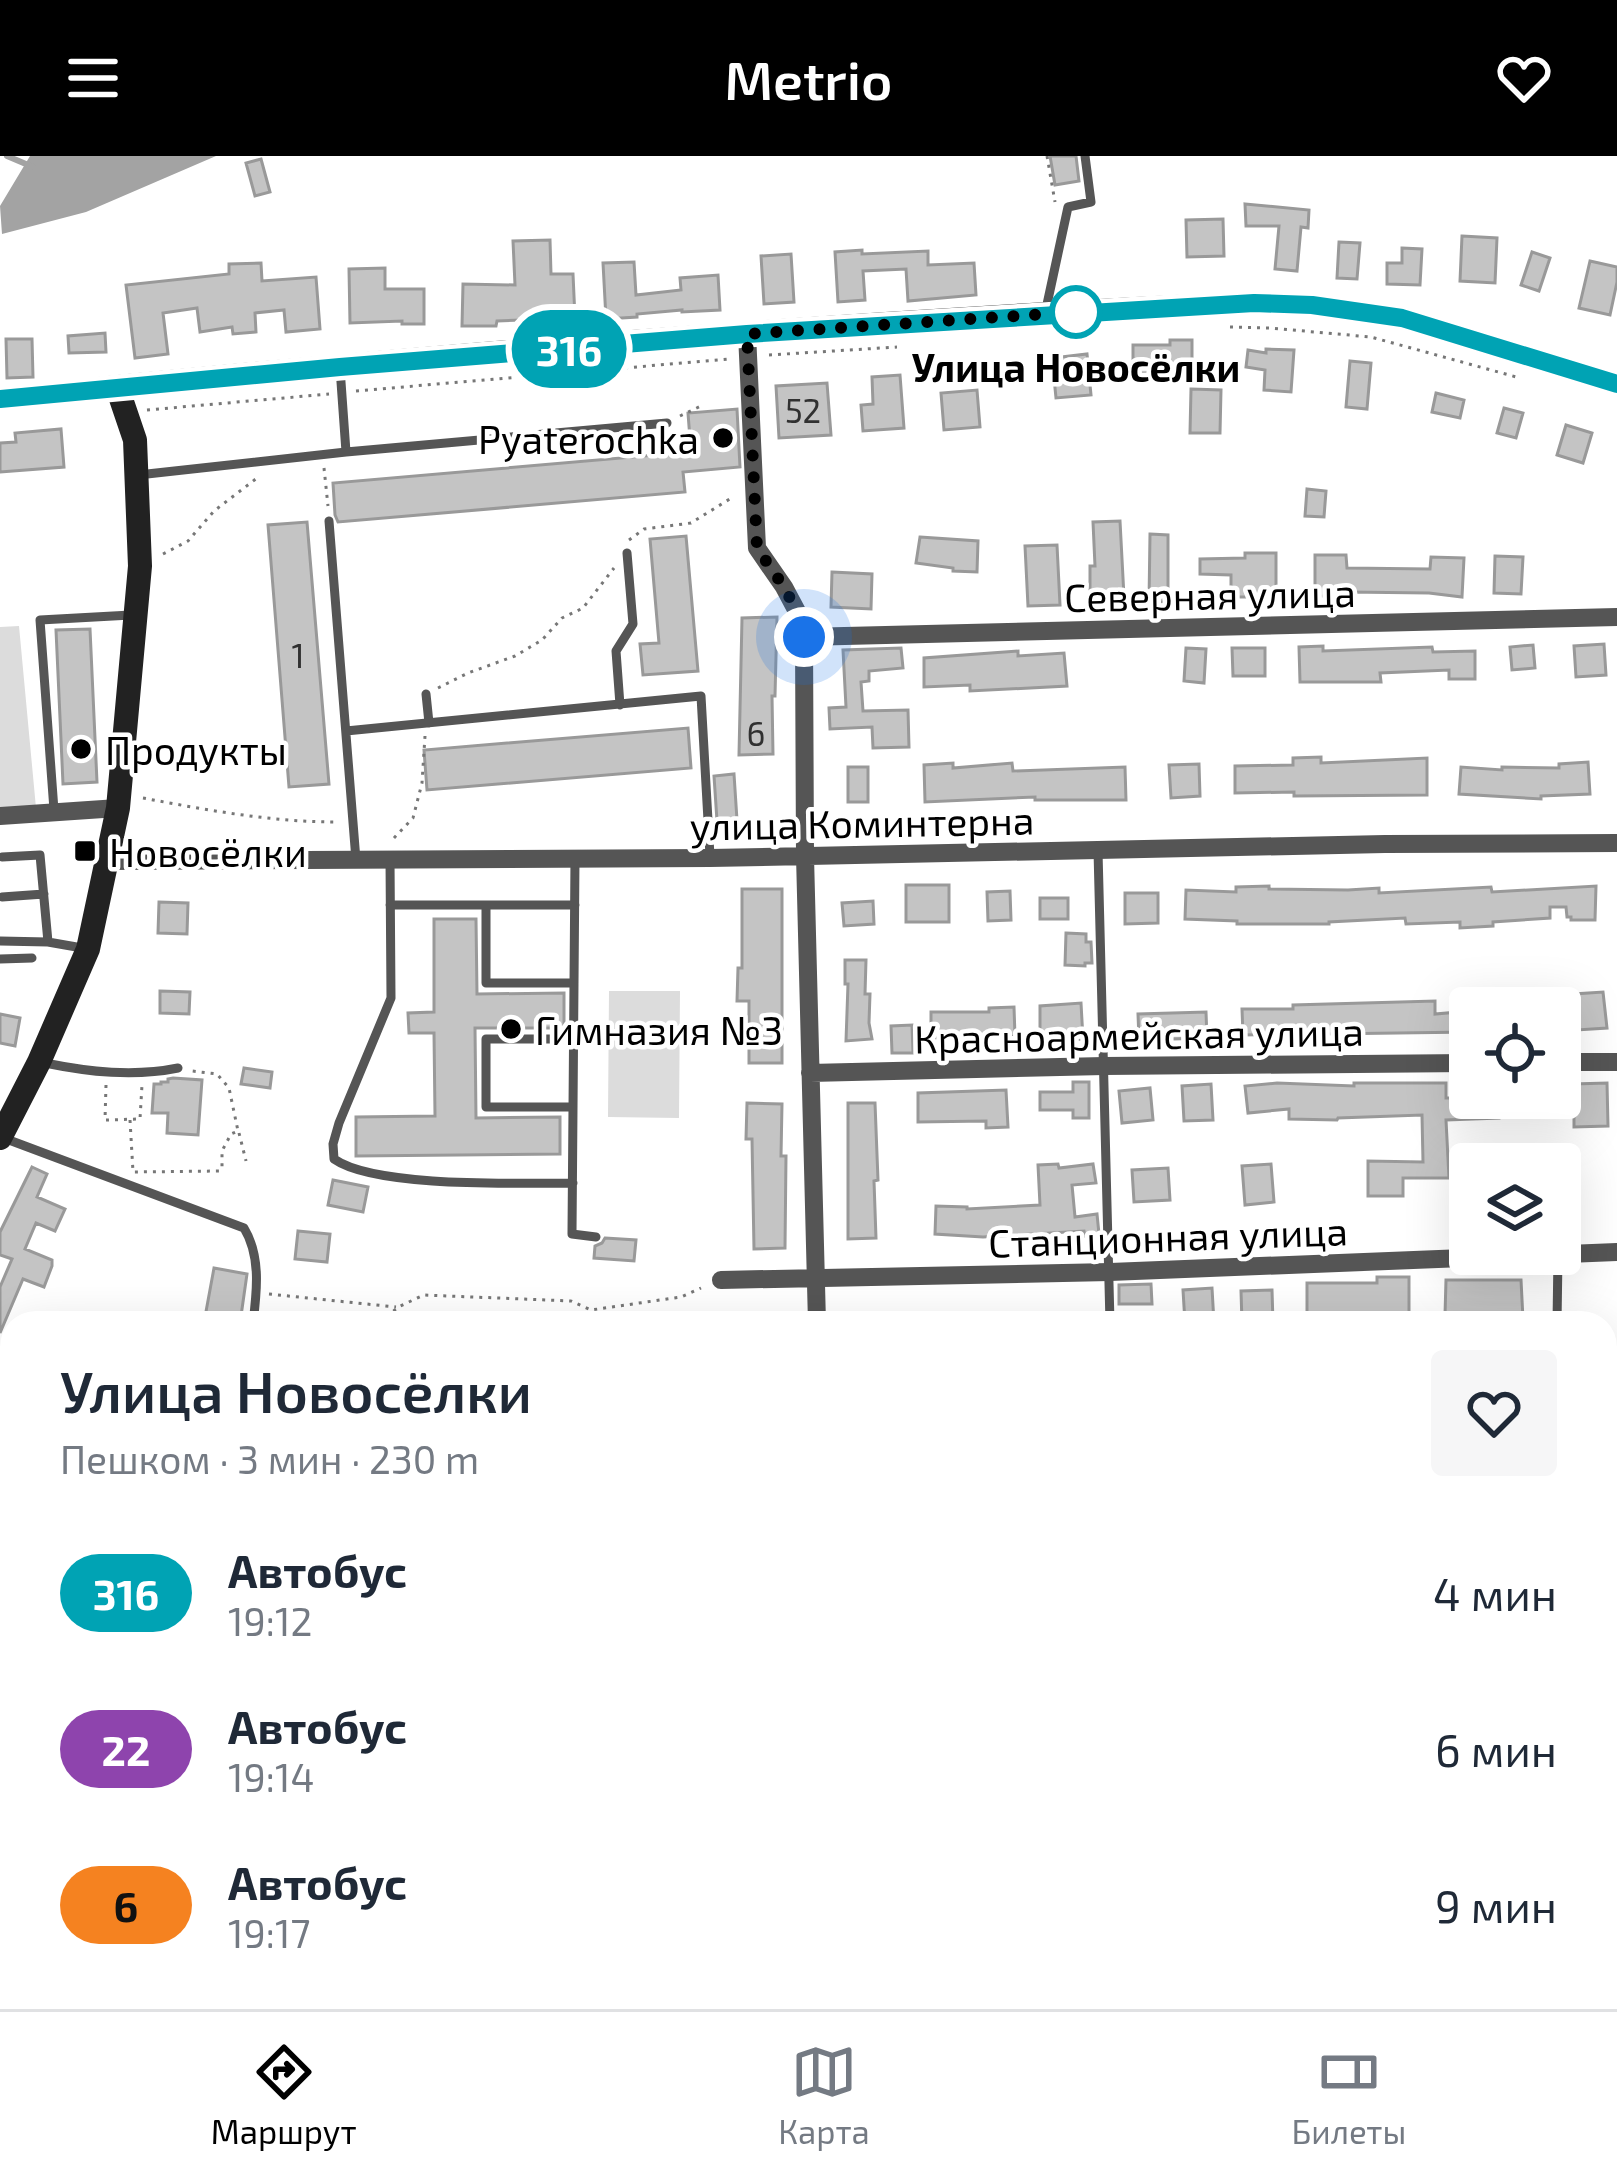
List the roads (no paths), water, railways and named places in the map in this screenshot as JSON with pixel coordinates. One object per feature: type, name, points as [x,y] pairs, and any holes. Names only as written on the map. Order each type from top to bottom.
[{"type":"street","points":[[0,399],[117,387],[341,380],[1044,315],[1254,303],[1312,305],[1402,318],[1617,384]]},
{"type":"street","points":[[747,346],[757,548],[801,619],[804,637],[816,1311]]},
{"type":"street","points":[[0,1137],[88,949],[118,800],[140,566],[137,467],[128,412],[117,387]]},
{"type":"street","name":"Северная улица","points":[[804,637],[1617,617]]},
{"type":"street","points":[[0,816],[118,800]]},
{"type":"street","name":"улица Коминтерна","points":[[107,861],[710,858],[1617,843]]},
{"type":"street","points":[[1581,1062],[1617,1062]]},
{"type":"street","name":"Красноармейская улица","points":[[810,1073],[1449,1063]]},
{"type":"street","name":"Станционная улица","points":[[1581,1254],[1617,1252]]},
{"type":"street","name":"Станционная улица","points":[[721,1280],[1110,1273],[1449,1259]]},
{"type":"lane","points":[[1044,315],[1068,207],[1091,202],[1084,156]]},
{"type":"lane","points":[[341,380],[346,452]]},
{"type":"lane","points":[[137,467],[287,458],[668,422]]},
{"type":"lane","points":[[329,521],[356,860]]},
{"type":"lane","points":[[620,705],[616,652],[633,624],[627,553]]},
{"type":"lane","points":[[54,810],[40,620],[136,615]]},
{"type":"lane","points":[[426,694],[429,723]]},
{"type":"lane","points":[[346,731],[701,697],[710,858]]},
{"type":"lane","points":[[1098,851],[1110,1311]]},
{"type":"lane","points":[[2,857],[40,856],[48,942]]},
{"type":"lane","points":[[575,858],[572,1234],[596,1238]]},
{"type":"lane","points":[[390,859],[391,998],[339,1123],[334,1159],[346,1168],[418,1179],[573,1184]]},
{"type":"lane","points":[[2,897],[44,894]]},
{"type":"lane","points":[[391,905],[575,905]]},
{"type":"lane","points":[[487,905],[487,983],[574,983]]},
{"type":"lane","points":[[0,941],[88,949]]},
{"type":"lane","points":[[0,959],[32,958]]},
{"type":"lane","points":[[573,1107],[486,1107],[486,1039],[574,1039]]},
{"type":"lane","points":[[39,1062],[142,1074],[178,1069]]},
{"type":"lane","points":[[0,1137],[244,1228],[254,1245],[254,1311]]},
{"type":"lane","points":[[1557,1311],[1558,1275]]},
{"type":"waterway","points":[[7,156],[33,167]]},
{"type":"place","name":"Улица Новосёлки","points":[[1076,312]]},
{"type":"place","name":"Pyaterochka","points":[[723,438]]},
{"type":"place","name":"Продукты","points":[[81,749]]},
{"type":"place","name":"Новосёлки","points":[[85,851]]},
{"type":"place","name":"Гимназия №3","points":[[511,1029]]}]
